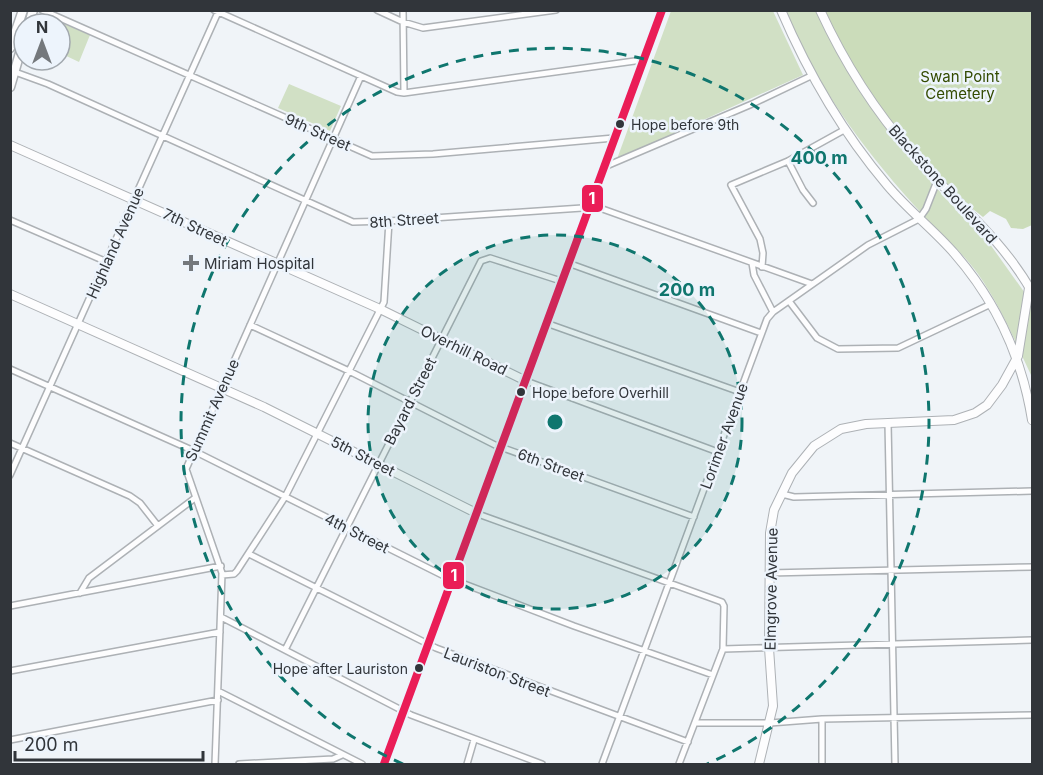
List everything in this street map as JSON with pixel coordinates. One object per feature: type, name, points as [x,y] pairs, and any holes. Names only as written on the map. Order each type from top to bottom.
[{"type":"main road","points":[[10,48],[23,10]]},
{"type":"main road","points":[[10,87],[15,72]]},
{"type":"street","name":"9th Street","points":[[42,10],[372,156],[433,154],[614,138]]},
{"type":"street","points":[[377,10],[423,28],[556,10]]},
{"type":"street","points":[[403,10],[404,93]]},
{"type":"street","points":[[384,765],[662,10]]},
{"type":"street","points":[[781,10],[813,75],[844,130],[887,185],[953,252],[991,304],[1009,337],[1032,420]]},
{"type":"street","name":"Blackstone Boulevard","points":[[820,10],[862,87],[889,127],[937,181],[986,230],[1031,291]]},
{"type":"street","name":"Highland Avenue","points":[[10,476],[217,11]]},
{"type":"street","points":[[217,11],[404,93],[642,60]]},
{"type":"street","name":"8th Street","points":[[15,72],[48,84],[353,222],[589,207],[604,209],[812,284]]},
{"type":"street","points":[[604,167],[742,109],[813,75]]},
{"type":"street","name":"Summit Avenue","points":[[215,765],[222,575],[221,566],[186,468],[361,76]]},
{"type":"street","points":[[762,267],[763,253],[760,239],[731,185],[788,161],[844,130]]},
{"type":"street","name":"7th Street","points":[[10,145],[380,309]]},
{"type":"street","points":[[788,161],[803,190],[813,202]]},
{"type":"street","points":[[919,219],[926,209],[937,181]]},
{"type":"street","name":"Lorimer Avenue","points":[[602,765],[767,319],[773,312],[868,245],[919,219]]},
{"type":"street","points":[[10,220],[107,262]]},
{"type":"street","points":[[222,575],[234,574],[285,497],[384,302],[389,221]]},
{"type":"street","name":"Bayard Street","points":[[285,650],[479,264],[484,259],[490,258],[561,281]]},
{"type":"street","points":[[568,263],[761,333]]},
{"type":"street","points":[[752,263],[754,275],[773,312]]},
{"type":"street","name":"Elmgrove Avenue","points":[[759,765],[773,706],[769,573],[771,523],[774,510],[803,457],[827,436],[842,429],[888,423],[954,420],[975,413],[987,405],[1002,385],[1016,359],[1031,291]]},
{"type":"street","name":"5th Street","points":[[10,294],[317,433],[478,514],[722,602],[725,637],[723,649]]},
{"type":"street","points":[[789,301],[817,338],[838,350],[898,348],[991,304]]},
{"type":"street","name":"Overhill Road","points":[[380,309],[526,381],[718,452]]},
{"type":"street","points":[[546,323],[740,392]]},
{"type":"street","name":"6th Street","points":[[250,325],[502,447],[694,517]]},
{"type":"street","name":"4th Street","points":[[10,369],[194,451],[453,580],[713,675]]},
{"type":"street","points":[[888,423],[896,765]]},
{"type":"street","points":[[10,443],[130,496],[140,503],[158,526]]},
{"type":"street","points":[[782,494],[794,497],[1032,491]]},
{"type":"street","points":[[80,593],[89,578],[195,498]]},
{"type":"street","name":"Lauriston Street","points":[[249,554],[429,645],[688,742]]},
{"type":"street","points":[[10,606],[221,566]]},
{"type":"street","points":[[769,573],[1032,567]]},
{"type":"street","points":[[221,617],[404,711],[542,765]]},
{"type":"street","points":[[10,672],[220,632]]},
{"type":"street","points":[[679,765],[723,649],[1032,640]]},
{"type":"street","points":[[218,691],[362,765]]},
{"type":"street","points":[[10,740],[218,700]]},
{"type":"street","points":[[695,723],[1032,715]]},
{"type":"street","points":[[822,719],[822,765]]},
{"type":"street","points":[[467,765],[474,740]]},
{"type":"street","points":[[239,765],[333,759],[342,755]]},
{"type":"green space","points":[[671,11],[773,11],[803,75],[617,159]]},
{"type":"green space","points":[[785,11],[817,11],[890,131],[946,199],[987,240],[1032,303],[1032,383],[1031,375],[1013,336],[986,286],[971,265],[875,160],[825,88]]},
{"type":"green space","name":"Swan Point Cemetery","points":[[821,11],[1032,11],[1032,225],[1023,229],[1011,228],[1006,219],[990,211],[983,217],[965,203],[923,162],[879,114]]},
{"type":"green space","points":[[72,27],[90,35],[79,62],[72,59]]},
{"type":"green space","points":[[289,84],[341,106],[330,131],[278,108]]},
{"type":"transit line","name":"1","points":[[384,764],[662,10]]},
{"type":"place","name":"Hope before 9th","points":[[620,124]]},
{"type":"place","name":"Miriam Hospital","points":[[191,263]]},
{"type":"place","name":"Hope before Overhill","points":[[521,392]]},
{"type":"place","name":"Hope after Lauriston","points":[[419,668]]}]
